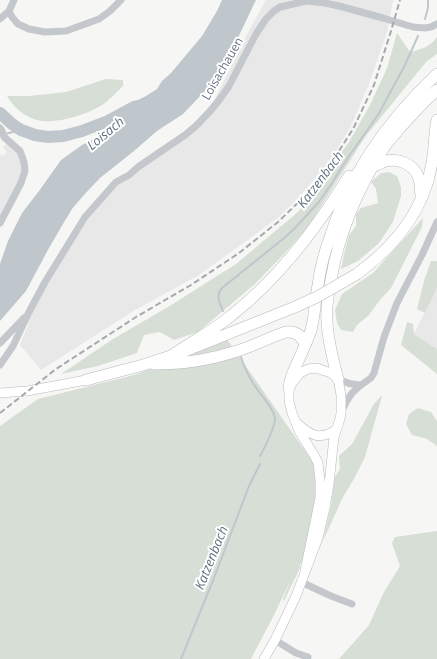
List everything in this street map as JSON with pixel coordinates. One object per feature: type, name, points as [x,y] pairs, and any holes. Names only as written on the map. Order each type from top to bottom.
[{"type":"highway","points":[[338,379],[330,349],[326,321],[327,303],[333,268],[348,219],[360,191],[377,141],[396,116],[420,89],[437,74]]},
{"type":"highway","points":[[289,388],[292,375],[310,331],[314,315],[318,284],[329,240],[340,208],[350,186],[427,98],[437,90]]},
{"type":"highway","points":[[86,380],[143,365],[196,347],[295,307],[317,297],[357,274],[392,244],[402,232],[421,199],[431,169],[437,120]]},
{"type":"highway","points":[[174,354],[231,316],[254,297],[275,276],[301,247],[353,169],[369,163],[394,160],[401,161],[411,167],[418,176],[420,182],[421,199]]},
{"type":"highway","points":[[143,365],[171,364],[220,356],[286,332],[297,333],[301,336],[305,345]]},
{"type":"main road","points":[[264,659],[275,640],[296,596],[318,538],[325,508],[336,430],[341,413],[341,395],[338,379],[331,373],[317,368],[308,369],[300,373],[289,388],[290,407],[295,422],[318,463],[320,480],[320,498],[305,571]]},
{"type":"main road","points":[[0,393],[27,391],[86,380]]},
{"type":"main road","points":[[295,422],[306,431],[315,435],[323,436],[336,430]]},
{"type":"street","points":[[10,4],[12,16],[18,24],[29,29],[45,32],[66,31],[88,24],[99,19],[110,11],[121,0]]},
{"type":"street","name":"Loisachauen","points":[[0,365],[13,346],[46,282],[85,217],[116,182],[129,175],[138,167],[180,139],[196,126],[211,110],[229,86],[256,34],[266,19],[280,7],[306,1],[325,3],[414,27],[425,28],[437,24]]},
{"type":"street","points":[[0,19],[10,4]]},
{"type":"street","points":[[0,223],[21,183],[25,171],[24,162],[20,151],[2,132]]},
{"type":"street","points":[[341,413],[352,393],[374,373],[384,337],[397,303],[437,222]]},
{"type":"street","name":"Loisachauen","points":[[0,343],[30,312]]},
{"type":"street","points":[[338,379],[348,384],[361,385]]},
{"type":"street","points":[[301,582],[352,604]]},
{"type":"street","points":[[275,640],[296,653],[308,657],[307,659]]},
{"type":"shaded area","points":[[266,0],[393,0],[387,32],[369,84],[350,128],[329,162],[300,196],[279,217],[199,275],[135,310],[41,370],[20,345],[28,325],[32,304],[44,282],[115,181],[180,136],[212,105],[246,36]]},
{"type":"shaded area","points":[[397,33],[410,52],[425,47],[432,43],[437,37],[437,54],[426,62],[365,137],[308,227],[255,284],[198,332],[174,340],[160,332],[144,335],[137,353],[98,366],[61,374],[113,339],[168,307],[236,264],[298,212],[349,142],[370,105],[387,68]]},
{"type":"shaded area","points":[[106,79],[123,80],[123,86],[99,107],[82,115],[62,120],[44,121],[28,117],[13,104],[7,96],[29,96],[66,92]]},
{"type":"shaded area","points":[[9,142],[19,152],[24,171],[0,221],[0,154],[2,156],[7,152],[3,147]]},
{"type":"shaded area","points":[[389,172],[397,176],[401,187],[401,196],[393,222],[379,243],[358,261],[341,269],[349,235],[356,226],[356,214],[361,208],[378,203],[376,189],[371,182],[381,173]]},
{"type":"shaded area","points":[[423,218],[422,227],[391,288],[368,316],[357,325],[353,332],[341,330],[337,323],[335,310],[342,294],[373,273]]},
{"type":"shaded area","points":[[431,261],[437,261],[437,288],[425,313],[417,309]]},
{"type":"shaded area","points":[[437,288],[437,349],[414,334]]},
{"type":"shaded area","points":[[407,322],[413,324],[414,334],[437,349],[437,374],[401,345]]},
{"type":"shaded area","points":[[222,332],[314,464],[318,494],[304,559],[299,566],[301,566],[284,601],[283,599],[291,579],[251,659],[0,659],[0,426],[38,399],[134,375],[174,360]]},
{"type":"shaded area","points":[[381,396],[365,457],[342,499],[323,541],[331,506],[335,477],[340,469],[339,456],[352,444],[374,404]]},
{"type":"shaded area","points":[[418,408],[431,412],[437,421],[437,446],[427,439],[412,435],[406,424],[409,414]]},
{"type":"shaded area","points":[[437,531],[437,659],[339,659],[369,625],[384,592],[400,566],[392,543],[395,537]]},
{"type":"water","name":"Loisach","points":[[222,0],[256,0],[235,44],[204,92],[183,114],[157,131],[100,178],[83,196],[72,209],[63,224],[26,291],[0,321],[0,264],[8,241],[22,213],[61,160],[82,145],[118,125],[130,113],[138,100],[157,89],[162,81],[171,73],[202,36]]},
{"type":"waterway","name":"Katzenbach","points":[[425,19],[428,8],[428,0]]},
{"type":"waterway","name":"Katzenbach","points":[[223,311],[218,297],[222,288],[283,239],[318,203],[378,115],[405,65],[418,36]]},
{"type":"waterway","name":"Loisach","points":[[0,113],[21,130],[35,135],[48,137],[63,136],[82,131],[108,121],[134,107],[149,104]]},
{"type":"waterway","points":[[5,134],[21,130]]},
{"type":"waterway","name":"Katzenbach","points":[[241,357],[251,380],[272,410],[275,419],[267,443],[260,456]]},
{"type":"waterway","name":"Katzenbach","points":[[181,659],[249,486],[260,464]]},
{"type":"railway","points":[[0,413],[56,369],[136,317],[191,285],[239,253],[278,222],[308,193],[328,168],[353,129],[374,85],[400,0]]}]
